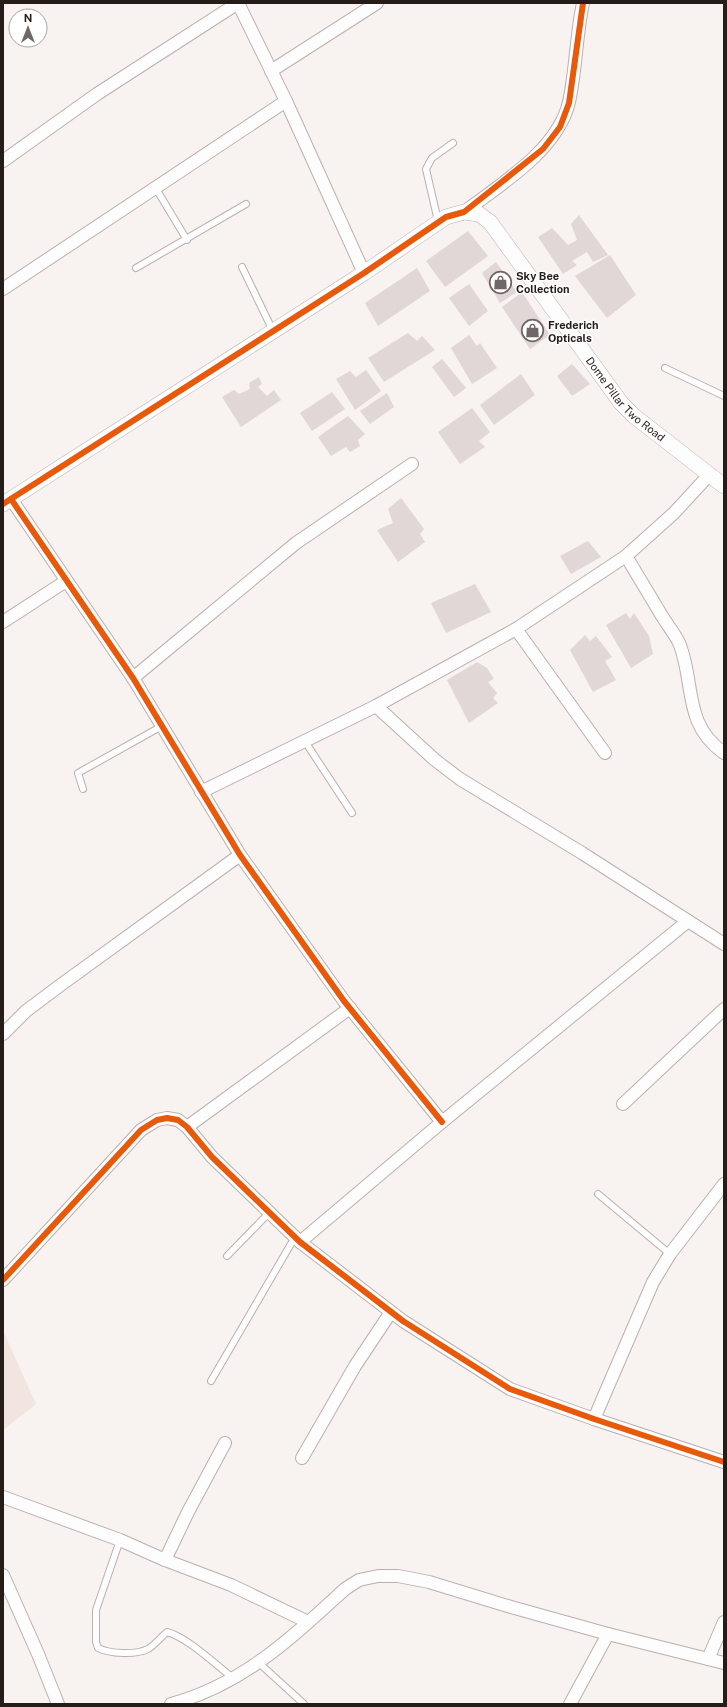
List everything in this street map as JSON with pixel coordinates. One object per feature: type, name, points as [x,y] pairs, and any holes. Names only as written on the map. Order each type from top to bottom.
[{"type":"street","points":[[3,161],[97,94],[238,3],[286,100],[364,273]]},
{"type":"street","points":[[271,71],[377,3]]},
{"type":"street","points":[[442,1122],[350,1008],[240,855],[133,678],[66,581],[7,502],[364,273],[438,222],[464,212],[543,149],[560,127],[569,103],[583,3]]},
{"type":"street","points":[[3,289],[286,100]]},
{"type":"street","name":"Dome Pillar Two Road","points":[[464,212],[479,214],[490,222],[621,403],[634,416],[724,486]]},
{"type":"street","points":[[133,678],[296,543],[412,464]]},
{"type":"street","points":[[201,792],[304,740],[376,706],[516,629],[626,556],[674,513],[709,475]]},
{"type":"street","points":[[626,556],[680,645],[686,667],[693,710],[704,733],[716,748],[724,753]]},
{"type":"street","points":[[3,622],[66,581]]},
{"type":"street","points":[[516,629],[605,753]]},
{"type":"street","points":[[376,706],[435,760],[460,779],[724,944]]},
{"type":"street","points":[[3,1034],[26,1011],[240,855]]},
{"type":"street","points":[[298,1240],[688,921]]},
{"type":"street","points":[[187,1127],[350,1008]]},
{"type":"street","points":[[623,1104],[724,1009]]},
{"type":"street","points":[[3,1280],[141,1130],[157,1120],[167,1118],[178,1120],[187,1127],[212,1157],[298,1240],[403,1322],[510,1389],[594,1419],[724,1462]]},
{"type":"street","points":[[594,1419],[653,1282],[670,1254],[724,1184]]},
{"type":"street","points":[[302,1458],[356,1366],[391,1312]]},
{"type":"street","points":[[165,1560],[188,1512],[225,1443]]},
{"type":"street","points":[[3,1497],[120,1540],[165,1560],[231,1585],[308,1622]]},
{"type":"street","points":[[3,1575],[38,1654],[56,1703]]},
{"type":"street","points":[[171,1704],[234,1679],[259,1663],[345,1589],[359,1580],[378,1576],[398,1576],[428,1582],[608,1634],[724,1663]]},
{"type":"street","points":[[708,1659],[724,1622]]},
{"type":"street","points":[[570,1704],[608,1634]]},
{"type":"lane","points":[[438,222],[426,169],[432,158],[453,142]]},
{"type":"lane","points":[[155,187],[188,240]]},
{"type":"lane","points":[[136,268],[188,240],[246,204]]},
{"type":"lane","points":[[242,267],[273,331]]},
{"type":"lane","points":[[665,368],[724,396]]},
{"type":"lane","points":[[82,789],[78,773],[162,726]]},
{"type":"lane","points":[[304,740],[352,813]]},
{"type":"lane","points":[[598,1194],[670,1254]]},
{"type":"lane","points":[[227,1256],[270,1212]]},
{"type":"lane","points":[[210,1381],[298,1240]]},
{"type":"lane","points":[[120,1540],[97,1604],[95,1617],[98,1648],[111,1652],[127,1653],[148,1649],[167,1632],[184,1640],[234,1679]]},
{"type":"lane","points":[[259,1663],[304,1704]]},
{"type":"shaded area","points":[[3,1331],[36,1404],[3,1430]]},
{"type":"building","points":[[579,215],[608,255],[593,262],[587,252],[572,261],[577,265],[563,274],[538,237],[552,228],[568,245],[577,240],[571,224]]},
{"type":"building","points":[[468,231],[488,256],[445,287],[426,261]]},
{"type":"building","points":[[610,255],[636,295],[607,318],[575,276]]},
{"type":"building","points":[[496,262],[517,292],[500,303],[482,273]]},
{"type":"building","points":[[417,268],[430,291],[378,326],[365,303]]},
{"type":"building","points":[[469,284],[488,311],[469,326],[449,298]]},
{"type":"building","points":[[522,292],[550,335],[530,349],[502,307]]},
{"type":"building","points":[[408,333],[417,341],[422,336],[435,350],[384,382],[368,358]]},
{"type":"building","points":[[469,335],[477,346],[480,343],[497,368],[472,384],[451,348]]},
{"type":"building","points":[[442,359],[466,388],[454,397],[432,367]]},
{"type":"building","points":[[572,364],[590,384],[572,396],[557,376]]},
{"type":"building","points":[[366,370],[381,391],[355,410],[336,379],[350,371],[356,377]]},
{"type":"building","points":[[521,374],[535,395],[494,425],[480,405]]},
{"type":"building","points":[[259,377],[262,384],[258,387],[267,396],[274,390],[281,400],[241,427],[222,397],[234,390],[239,394],[250,389],[249,383]]},
{"type":"building","points":[[332,392],[345,409],[312,431],[300,413]]},
{"type":"building","points":[[387,393],[394,407],[370,424],[360,411]]},
{"type":"building","points":[[472,408],[490,432],[479,441],[485,447],[460,464],[438,432]]},
{"type":"building","points":[[348,416],[365,434],[358,440],[360,446],[350,452],[346,447],[331,456],[318,437]]},
{"type":"building","points":[[401,498],[424,529],[420,534],[425,542],[398,562],[377,530],[393,523],[388,509]]},
{"type":"building","points":[[588,541],[601,557],[571,574],[560,556]]},
{"type":"building","points":[[475,584],[491,612],[446,633],[431,603]]},
{"type":"building","points":[[626,613],[630,619],[634,613],[649,636],[653,654],[631,668],[606,625]]},
{"type":"building","points":[[585,635],[590,641],[596,636],[612,657],[605,661],[616,680],[593,692],[570,650]]},
{"type":"building","points":[[477,662],[487,668],[494,679],[488,682],[497,693],[493,698],[498,703],[469,723],[447,680]]},
{"type":"cycle path","points":[[3,504],[364,273],[446,217],[464,212],[543,149],[560,127],[569,103],[583,3]]},
{"type":"cycle path","points":[[11,499],[133,678],[240,855],[344,1001],[442,1122]]},
{"type":"cycle path","points":[[3,1280],[141,1130],[157,1120],[167,1118],[178,1120],[187,1127],[212,1157],[300,1242],[403,1321],[510,1389],[594,1419],[724,1462]]},
{"type":"place","name":"Sky Bee Collection","points":[[501,282]]},
{"type":"place","name":"Frederich Opticals","points":[[533,331]]}]
